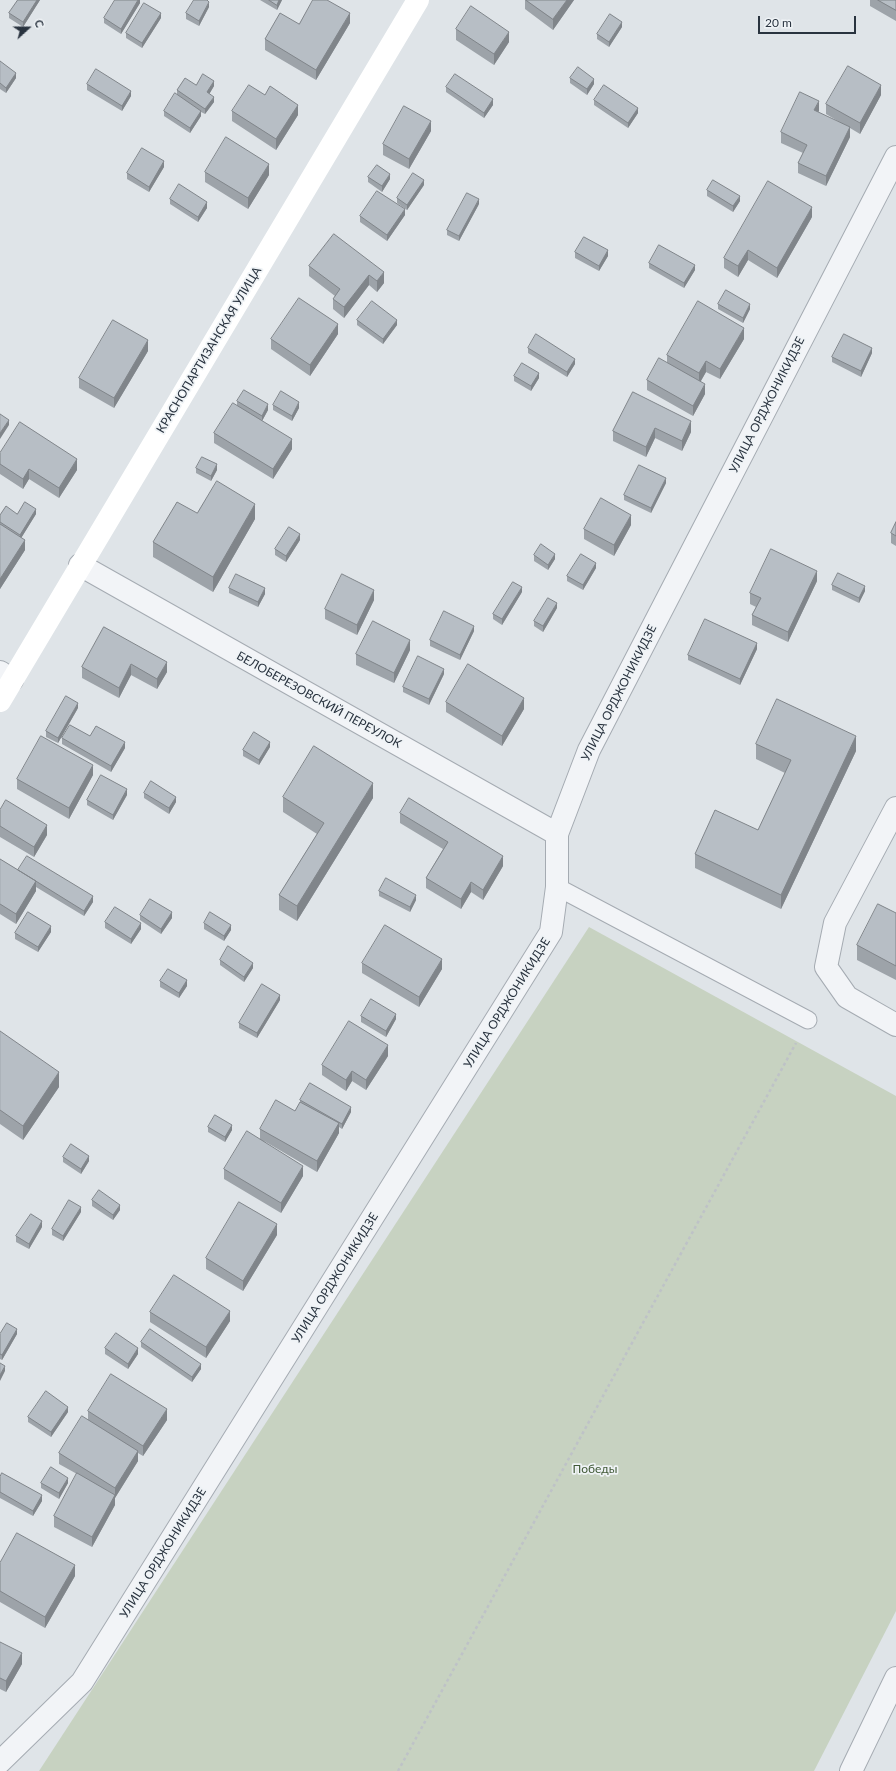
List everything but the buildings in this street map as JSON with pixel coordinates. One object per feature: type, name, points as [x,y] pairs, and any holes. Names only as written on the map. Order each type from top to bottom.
[{"type":"street","name":"КРАСНОПАРТИЗАНСКАЯ УЛИЦА","points":[[0,701],[6,676],[80,565],[418,0]]},
{"type":"street","name":"УЛИЦА ОРДЖОНИКИДЗЕ","points":[[0,1762],[82,1682],[551,932],[557,887],[557,834],[589,750],[894,167]]},
{"type":"street","name":"БЕЛОБЕРЕЗОВСКИЙ ПЕРЕУЛОК","points":[[80,565],[557,834]]},
{"type":"street","points":[[896,808],[835,923],[826,967],[847,997],[896,1024]]},
{"type":"street","points":[[852,1771],[896,1678]]},
{"type":"lane","points":[[557,887],[808,1020]]},
{"type":"path","points":[[398,1771],[808,1020]]},
{"type":"green space","name":"Победы","points":[[589,927],[896,1096],[896,1611],[814,1771],[39,1771]]}]
